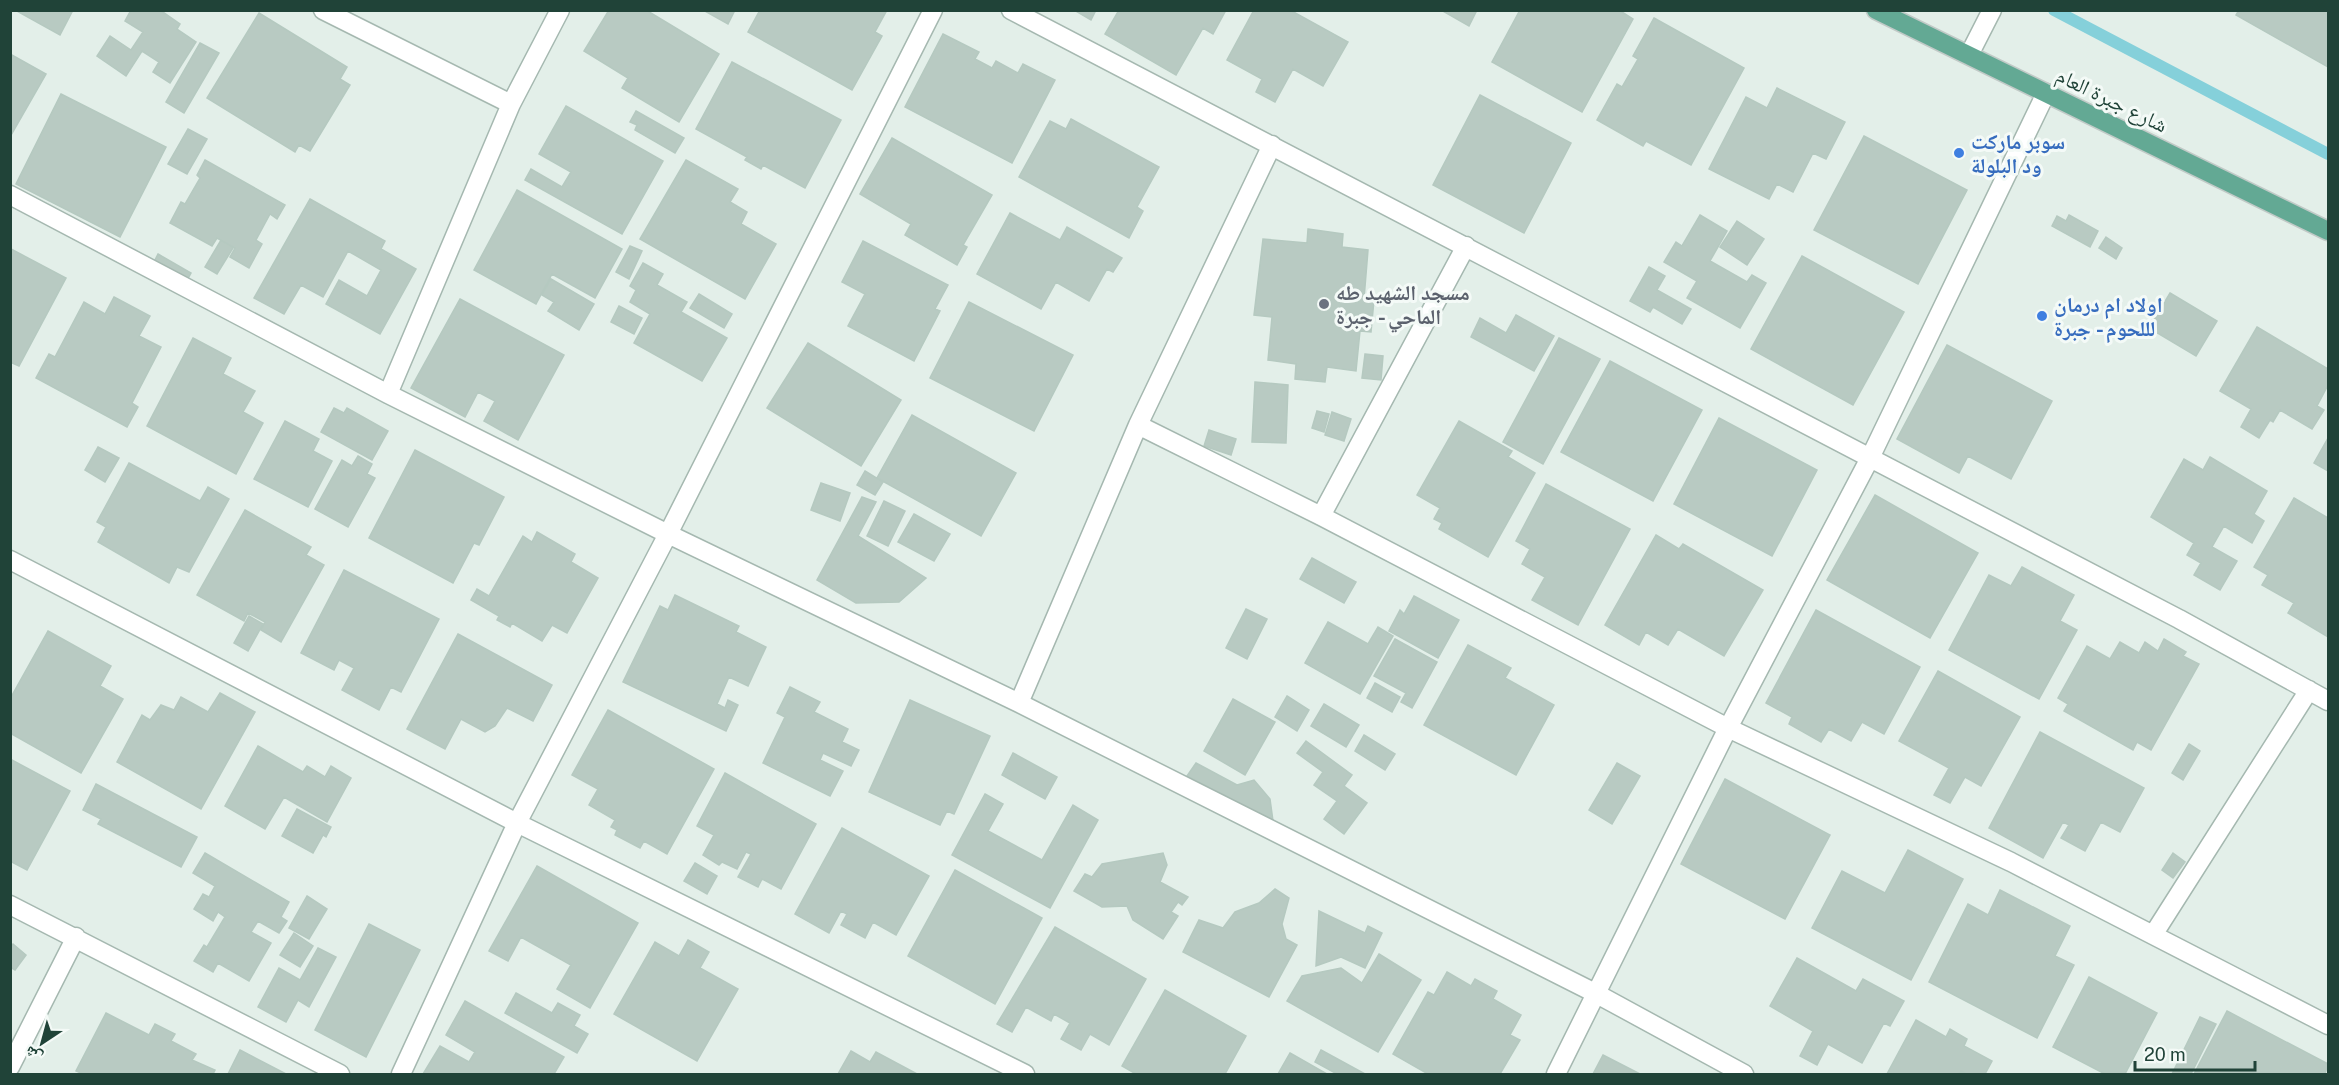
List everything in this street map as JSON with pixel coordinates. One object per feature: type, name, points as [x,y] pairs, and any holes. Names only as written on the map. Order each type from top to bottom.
[{"type":"main road","name":"شارع جبرة العام","points":[[1876,10],[2328,231]]},
{"type":"street","points":[[323,10],[511,104]]},
{"type":"street","points":[[388,394],[511,104],[560,10]]},
{"type":"street","points":[[401,1074],[517,823],[669,534],[933,10]]},
{"type":"street","points":[[1011,10],[2240,651],[2328,701]]},
{"type":"street","points":[[1969,55],[1992,10]]},
{"type":"street","points":[[1556,1074],[1728,728],[1870,458],[2046,93]]},
{"type":"street","points":[[1019,703],[1138,425],[1272,145]]},
{"type":"street","points":[[10,195],[388,394],[669,534],[1019,703],[1595,993],[1744,1074]]},
{"type":"street","points":[[1321,516],[1466,246]]},
{"type":"street","points":[[1138,425],[1321,516],[1728,728],[2011,862],[2328,1025]]},
{"type":"street","points":[[10,560],[517,823],[1025,1074]]},
{"type":"street","points":[[2153,935],[2308,690]]},
{"type":"street","points":[[10,905],[340,1074]]},
{"type":"street","points":[[10,1067],[76,937]]},
{"type":"building","points":[[15,10],[73,10],[60,35]]},
{"type":"building","points":[[131,10],[160,10],[180,24],[177,29],[196,42],[170,83],[153,72],[159,62],[142,51],[126,76],[97,56],[110,36],[131,50],[143,32],[125,21]]},
{"type":"building","points":[[609,10],[646,10],[719,54],[679,122],[622,88],[628,78],[584,51]]},
{"type":"building","points":[[703,10],[735,10],[728,24]]},
{"type":"building","points":[[760,10],[887,10],[875,32],[882,36],[852,90],[748,32]]},
{"type":"building","points":[[1074,10],[1096,10],[1091,20]]},
{"type":"building","points":[[1119,10],[1226,10],[1213,34],[1203,28],[1176,75],[1105,34]]},
{"type":"building","points":[[1254,10],[1290,10],[1348,42],[1323,86],[1293,69],[1275,102],[1256,92],[1262,79],[1227,60]]},
{"type":"building","points":[[1441,10],[1477,10],[1469,26]]},
{"type":"building","points":[[1520,10],[1619,10],[1633,19],[1582,112],[1492,62]]},
{"type":"building","points":[[2239,10],[2328,10],[2328,67],[2236,15]]},
{"type":"building","points":[[259,13],[347,67],[340,79],[350,85],[310,151],[299,145],[295,152],[207,98]]},
{"type":"building","points":[[1654,18],[1744,68],[1691,165],[1646,141],[1643,146],[1597,120],[1617,84],[1622,87],[1638,59],[1633,56]]},
{"type":"building","points":[[943,34],[979,52],[975,59],[992,68],[996,61],[1018,73],[1023,64],[1055,80],[1012,163],[905,107]]},
{"type":"building","points":[[200,43],[219,53],[184,113],[166,102]]},
{"type":"building","points":[[10,54],[46,74],[10,137]]},
{"type":"building","points":[[732,62],[841,120],[805,188],[763,165],[761,169],[745,160],[747,157],[696,129]]},
{"type":"building","points":[[1777,88],[1845,122],[1826,159],[1813,153],[1793,192],[1777,184],[1769,199],[1709,169],[1746,97],[1767,108]]},
{"type":"building","points":[[61,94],[166,147],[120,237],[16,184]]},
{"type":"building","points":[[1480,95],[1571,143],[1524,233],[1433,185]]},
{"type":"building","points":[[566,106],[663,161],[622,234],[525,180],[531,169],[562,187],[571,172],[539,154]]},
{"type":"building","points":[[636,111],[684,138],[675,153],[635,130],[637,125],[630,122]]},
{"type":"building","points":[[1071,119],[1159,167],[1137,207],[1143,211],[1129,238],[1019,177],[1050,121],[1066,129]]},
{"type":"building","points":[[188,129],[207,139],[187,174],[168,164]]},
{"type":"building","points":[[1864,136],[1967,190],[1918,284],[1814,230]]},
{"type":"building","points":[[892,138],[992,195],[963,245],[967,247],[957,265],[905,235],[911,224],[860,194]]},
{"type":"building","points":[[205,160],[285,205],[277,219],[270,214],[256,240],[262,244],[249,268],[230,257],[235,248],[217,238],[212,246],[170,223],[181,202],[185,204],[200,178],[197,175]]},
{"type":"building","points":[[686,160],[738,189],[730,202],[747,212],[741,224],[776,244],[745,299],[640,239]]},
{"type":"building","points":[[517,190],[622,249],[595,298],[552,274],[536,304],[474,270]]},
{"type":"building","points":[[310,199],[385,241],[381,249],[416,269],[380,334],[326,304],[339,280],[367,296],[381,270],[348,251],[323,297],[301,285],[284,314],[254,298]]},
{"type":"building","points":[[1010,213],[1060,240],[1067,227],[1122,258],[1113,272],[1107,269],[1089,301],[1056,282],[1041,309],[977,274]]},
{"type":"building","points":[[1700,215],[1727,231],[1710,261],[1747,282],[1752,275],[1766,283],[1740,328],[1687,298],[1697,281],[1664,262],[1676,242],[1682,246]]},
{"type":"building","points":[[2069,215],[2098,231],[2090,247],[2052,226],[2057,216],[2066,221]]},
{"type":"building","points":[[1737,221],[1764,239],[1747,265],[1720,247]]},
{"type":"building","points":[[1308,229],[1343,234],[1342,247],[1368,250],[1364,299],[1374,300],[1371,332],[1360,331],[1356,371],[1327,367],[1325,382],[1295,379],[1296,364],[1268,360],[1272,317],[1254,315],[1263,239],[1307,243]]},
{"type":"building","points":[[2106,237],[2122,248],[2116,259],[2099,248]]},
{"type":"building","points":[[221,240],[233,248],[217,274],[205,267]]},
{"type":"building","points":[[863,241],[948,285],[935,309],[940,311],[914,361],[848,326],[865,294],[842,282]]},
{"type":"building","points":[[630,246],[642,251],[629,279],[616,272]]},
{"type":"building","points":[[11,249],[66,278],[19,366],[10,362]]},
{"type":"building","points":[[158,254],[191,273],[185,284],[152,266]]},
{"type":"building","points":[[1802,256],[1904,312],[1853,405],[1751,349]]},
{"type":"building","points":[[643,263],[663,274],[657,285],[687,302],[681,312],[727,338],[702,381],[634,343],[650,314],[630,302],[636,290],[630,286]]},
{"type":"building","points":[[1649,267],[1665,276],[1657,290],[1691,309],[1682,324],[1653,307],[1650,312],[1630,301]]},
{"type":"building","points":[[551,279],[594,304],[579,330],[548,311],[554,302],[542,295]]},
{"type":"building","points":[[2170,293],[2217,321],[2196,356],[2149,328]]},
{"type":"building","points":[[699,294],[732,314],[724,328],[690,308]]},
{"type":"building","points":[[114,297],[150,316],[139,336],[161,347],[132,403],[138,407],[127,427],[36,378],[49,354],[55,357],[84,302],[105,314]]},
{"type":"building","points":[[460,299],[564,355],[518,440],[484,421],[495,401],[478,392],[465,417],[411,388]]},
{"type":"building","points":[[969,302],[1073,355],[1034,431],[930,378]]},
{"type":"building","points":[[619,306],[642,318],[634,334],[611,322]]},
{"type":"building","points":[[1516,315],[1554,336],[1534,371],[1471,337],[1480,318],[1506,333]]},
{"type":"building","points":[[2257,327],[2328,369],[2328,385],[2317,406],[2324,410],[2312,429],[2280,410],[2273,422],[2270,420],[2259,438],[2241,427],[2251,409],[2220,391]]},
{"type":"building","points":[[193,338],[231,358],[223,374],[255,391],[243,412],[263,423],[236,474],[147,426]]},
{"type":"building","points":[[1559,338],[1600,359],[1543,464],[1503,442]]},
{"type":"building","points":[[808,343],[901,400],[861,466],[767,408]]},
{"type":"building","points":[[1947,345],[2052,401],[2011,479],[1968,456],[1959,473],[1897,439]]},
{"type":"building","points":[[1365,354],[1383,356],[1381,380],[1362,378]]},
{"type":"building","points":[[1610,361],[1702,410],[1653,501],[1561,452]]},
{"type":"building","points":[[1255,382],[1288,385],[1286,443],[1252,442]]},
{"type":"building","points":[[334,408],[344,413],[347,408],[388,431],[372,460],[321,432]]},
{"type":"building","points":[[1317,411],[1329,414],[1324,432],[1312,428]]},
{"type":"building","points":[[1332,412],[1351,419],[1344,441],[1325,435]]},
{"type":"building","points":[[912,415],[1016,473],[981,536],[877,478]]},
{"type":"building","points":[[1719,418],[1817,470],[1772,556],[1674,504]]},
{"type":"building","points":[[285,421],[319,439],[313,451],[332,461],[308,507],[254,479]]},
{"type":"building","points":[[1459,421],[1512,451],[1508,457],[1535,473],[1488,557],[1439,529],[1442,523],[1434,519],[1440,508],[1417,495]]},
{"type":"building","points":[[1209,430],[1236,439],[1231,455],[1204,446]]},
{"type":"building","points":[[2328,438],[2328,471],[2314,463]]},
{"type":"building","points":[[98,447],[119,458],[105,482],[85,470]]},
{"type":"building","points":[[415,450],[504,497],[479,545],[474,543],[453,583],[369,538]]},
{"type":"building","points":[[358,456],[372,464],[367,474],[375,478],[348,527],[315,509],[342,460],[352,466]]},
{"type":"building","points":[[2210,457],[2267,491],[2254,514],[2264,521],[2252,543],[2224,526],[2212,547],[2237,561],[2220,590],[2194,575],[2201,563],[2187,555],[2194,543],[2151,517],[2184,459],[2203,470]]},
{"type":"building","points":[[129,463],[200,501],[208,487],[229,499],[189,572],[177,567],[169,583],[98,542],[106,527],[97,522]]},
{"type":"building","points":[[865,471],[883,482],[875,495],[857,485]]},
{"type":"building","points":[[821,483],[850,493],[840,521],[811,510]]},
{"type":"building","points":[[1546,484],[1630,529],[1578,625],[1532,600],[1545,577],[1522,564],[1530,549],[1516,541]]},
{"type":"building","points":[[1875,495],[1978,553],[1930,638],[1827,580]]},
{"type":"building","points":[[862,497],[876,502],[858,536],[926,578],[899,602],[856,603],[817,580]]},
{"type":"building","points":[[2294,498],[2328,518],[2328,637],[2288,613],[2294,603],[2262,585],[2268,575],[2254,567]]},
{"type":"building","points":[[884,501],[905,511],[888,546],[867,536]]},
{"type":"building","points":[[245,510],[311,547],[306,555],[324,565],[281,642],[261,630],[265,622],[248,613],[244,621],[197,595]]},
{"type":"building","points":[[914,514],[950,534],[934,561],[898,542]]},
{"type":"building","points":[[537,532],[575,554],[571,562],[598,578],[567,633],[552,625],[542,641],[512,623],[510,627],[497,620],[499,616],[471,600],[477,589],[489,596],[523,536],[532,542]]},
{"type":"building","points":[[1656,535],[1679,549],[1683,544],[1763,590],[1724,656],[1678,629],[1668,645],[1646,632],[1639,645],[1605,625]]},
{"type":"building","points":[[1312,558],[1356,582],[1344,603],[1300,579]]},
{"type":"building","points":[[2022,567],[2074,595],[2060,621],[2077,630],[2039,699],[1949,650],[1989,575],[2011,586]]},
{"type":"building","points":[[344,570],[439,619],[401,692],[391,687],[379,710],[342,690],[354,668],[339,660],[334,670],[301,653]]},
{"type":"building","points":[[675,595],[739,626],[736,632],[766,647],[748,686],[729,677],[717,704],[725,708],[728,700],[738,705],[726,731],[623,682],[660,606],[668,610]]},
{"type":"building","points":[[1414,596],[1459,620],[1438,658],[1389,631],[1400,610],[1404,614]]},
{"type":"building","points":[[1246,609],[1267,619],[1247,659],[1226,648]]},
{"type":"building","points":[[1816,610],[1920,667],[1884,734],[1862,722],[1851,741],[1829,729],[1821,742],[1789,724],[1792,717],[1766,703]]},
{"type":"building","points":[[249,616],[263,624],[248,651],[234,643]]},
{"type":"building","points":[[1328,622],[1368,644],[1378,627],[1393,636],[1360,694],[1305,663]]},
{"type":"building","points":[[48,631],[111,666],[100,686],[123,699],[81,773],[10,733],[10,699]]},
{"type":"building","points":[[458,634],[552,685],[533,721],[507,708],[495,726],[485,732],[461,719],[445,749],[407,729]]},
{"type":"building","points":[[1395,639],[1437,662],[1412,708],[1401,702],[1406,693],[1374,676]]},
{"type":"building","points":[[2164,639],[2186,652],[2183,656],[2199,664],[2151,750],[2137,742],[2133,750],[2064,711],[2068,704],[2058,698],[2087,646],[2110,659],[2120,642],[2139,653],[2145,642],[2158,651]]},
{"type":"building","points":[[1468,645],[1511,668],[1505,678],[1554,705],[1516,775],[1424,725]]},
{"type":"building","points":[[1938,671],[2020,717],[1981,786],[1965,777],[1950,803],[1934,795],[1949,768],[1899,741]]},
{"type":"building","points":[[1375,683],[1400,697],[1392,712],[1367,698]]},
{"type":"building","points":[[790,687],[820,702],[814,712],[848,729],[842,742],[859,750],[851,766],[823,753],[820,760],[843,771],[830,796],[763,763],[785,717],[777,713]]},
{"type":"building","points":[[220,693],[255,712],[201,809],[117,762],[142,715],[150,720],[161,705],[174,710],[181,697],[208,712]]},
{"type":"building","points":[[1287,696],[1309,710],[1297,731],[1275,717]]},
{"type":"building","points":[[1233,699],[1275,722],[1245,775],[1204,751]]},
{"type":"building","points":[[910,700],[990,736],[954,814],[947,811],[940,825],[869,792]]},
{"type":"building","points":[[1324,704],[1359,725],[1346,747],[1311,726]]},
{"type":"building","points":[[608,710],[714,769],[667,854],[644,841],[640,848],[615,835],[617,830],[611,827],[615,820],[589,805],[598,789],[572,775]]},
{"type":"building","points":[[2040,732],[2144,788],[2120,832],[2101,822],[2085,851],[2061,838],[2069,825],[2063,822],[2043,858],[1989,828]]},
{"type":"building","points":[[1364,735],[1395,754],[1385,770],[1355,751]]},
{"type":"building","points":[[1306,741],[1352,775],[1344,786],[1367,803],[1344,834],[1324,819],[1337,801],[1314,785],[1323,772],[1297,753]]},
{"type":"building","points":[[2189,744],[2200,751],[2183,780],[2172,773]]},
{"type":"building","points":[[258,746],[303,772],[307,766],[325,777],[331,766],[351,778],[327,822],[284,797],[265,829],[225,806]]},
{"type":"building","points":[[1013,753],[1057,777],[1045,799],[1002,775]]},
{"type":"building","points":[[10,759],[70,791],[27,870],[10,861]]},
{"type":"building","points":[[1196,763],[1237,785],[1254,780],[1270,799],[1273,821],[1187,776]]},
{"type":"building","points":[[1617,763],[1640,776],[1612,824],[1589,810]]},
{"type":"building","points":[[725,773],[816,824],[781,889],[762,879],[758,887],[738,877],[751,854],[746,852],[737,869],[722,862],[719,865],[703,855],[714,835],[697,826]]},
{"type":"building","points":[[1725,779],[1830,835],[1785,919],[1681,864]]},
{"type":"building","points":[[96,784],[197,837],[181,867],[98,824],[101,819],[83,810]]},
{"type":"building","points":[[985,794],[1003,804],[988,831],[1042,860],[1073,805],[1098,820],[1050,908],[952,855]]},
{"type":"building","points":[[297,809],[331,827],[326,837],[323,835],[313,853],[282,836]]},
{"type":"building","points":[[842,828],[929,876],[896,935],[873,922],[865,938],[841,925],[847,914],[841,911],[829,933],[795,914]]},
{"type":"building","points":[[1908,850],[1963,879],[1911,980],[1812,928],[1842,871],[1885,893]]},
{"type":"building","points":[[205,853],[289,902],[281,917],[287,921],[279,933],[258,921],[251,932],[271,943],[249,981],[218,963],[213,972],[194,961],[204,945],[207,947],[225,917],[218,912],[213,921],[194,909],[203,894],[209,897],[215,886],[193,873]]},
{"type":"building","points":[[1163,853],[1167,865],[1160,882],[1188,897],[1182,905],[1178,902],[1171,912],[1178,916],[1163,939],[1133,920],[1127,906],[1102,907],[1074,891],[1085,874],[1092,877],[1102,864]]},
{"type":"building","points":[[2173,853],[2185,862],[2173,878],[2162,870]]},
{"type":"building","points":[[695,863],[717,876],[707,894],[684,881]]},
{"type":"building","points":[[537,866],[638,923],[590,1008],[557,989],[571,965],[521,937],[508,961],[489,951]]},
{"type":"building","points":[[955,870],[1042,918],[995,1004],[908,956]]},
{"type":"building","points":[[1275,889],[1289,898],[1282,924],[1286,939],[1297,945],[1269,997],[1183,952],[1199,920],[1223,928],[1235,912],[1259,903]]},
{"type":"building","points":[[2000,890],[2070,926],[2055,956],[2074,965],[2037,1038],[1929,982],[1968,904],[1988,915]]},
{"type":"building","points":[[307,896],[327,909],[309,939],[289,928]]},
{"type":"building","points":[[1319,911],[1365,933],[1368,926],[1382,933],[1365,968],[1341,957],[1316,966]]},
{"type":"building","points":[[369,924],[420,950],[366,1057],[315,1030]]},
{"type":"building","points":[[1055,927],[1146,979],[1109,1045],[1090,1034],[1081,1050],[1061,1039],[1070,1023],[1054,1014],[1051,1021],[1026,1007],[1012,1032],[997,1024]]},
{"type":"building","points":[[294,933],[313,946],[300,967],[280,955]]},
{"type":"building","points":[[688,940],[709,952],[700,968],[738,989],[697,1061],[614,1014],[655,942],[679,956]]},
{"type":"building","points":[[13,944],[26,955],[15,970],[10,967],[10,947]]},
{"type":"building","points":[[318,948],[336,957],[309,1007],[298,1000],[286,1022],[258,1007],[279,968],[300,980]]},
{"type":"building","points":[[1379,954],[1421,980],[1378,1052],[1287,1001],[1302,976],[1341,968],[1362,983]]},
{"type":"building","points":[[1797,958],[1856,991],[1863,979],[1904,1001],[1890,1026],[1884,1023],[1862,1063],[1828,1044],[1817,1065],[1800,1056],[1813,1031],[1770,1006]]},
{"type":"building","points":[[1447,972],[1471,986],[1475,979],[1497,991],[1493,999],[1521,1015],[1510,1035],[1520,1040],[1500,1074],[1428,1074],[1393,1054],[1428,992],[1434,995]]},
{"type":"building","points":[[2089,977],[2157,1013],[2125,1074],[2105,1074],[2053,1047]]},
{"type":"building","points":[[1165,990],[1246,1036],[1225,1074],[1136,1074],[1122,1066]]},
{"type":"building","points":[[516,993],[552,1013],[558,1003],[580,1015],[574,1026],[588,1034],[577,1053],[505,1013]]},
{"type":"building","points":[[465,1001],[564,1057],[554,1074],[423,1074],[440,1046],[469,1062],[475,1052],[446,1035]]},
{"type":"building","points":[[2227,1011],[2328,1064],[2325,1074],[2194,1074]]},
{"type":"building","points":[[106,1013],[149,1035],[155,1024],[175,1034],[171,1041],[196,1054],[192,1060],[215,1070],[213,1074],[83,1074],[76,1071]]},
{"type":"building","points":[[2200,1017],[2216,1024],[2191,1074],[2172,1074]]},
{"type":"building","points":[[1916,1020],[1946,1037],[1950,1029],[1967,1039],[1964,1046],[1992,1061],[1985,1074],[1967,1074],[1961,1071],[1959,1074],[1887,1074]]},
{"type":"building","points":[[240,1050],[286,1074],[228,1074]]},
{"type":"building","points":[[1321,1050],[1365,1074],[1337,1074],[1315,1062]]},
{"type":"building","points":[[851,1051],[870,1062],[876,1052],[917,1074],[838,1074]]},
{"type":"building","points":[[1290,1053],[1327,1074],[1278,1074]]},
{"type":"building","points":[[1603,1055],[1640,1074],[1593,1074]]},
{"type":"waterway","points":[[2054,10],[2328,154]]},
{"type":"place","name":"سوبر ماركت ود البلولة","points":[[1959,153]]},
{"type":"place","name":"مسجد الشهيد طه الماحي - جبرة","points":[[1324,304]]},
{"type":"place","name":"اولاد ام درمان لللحوم - جبرة","points":[[2042,316]]}]
